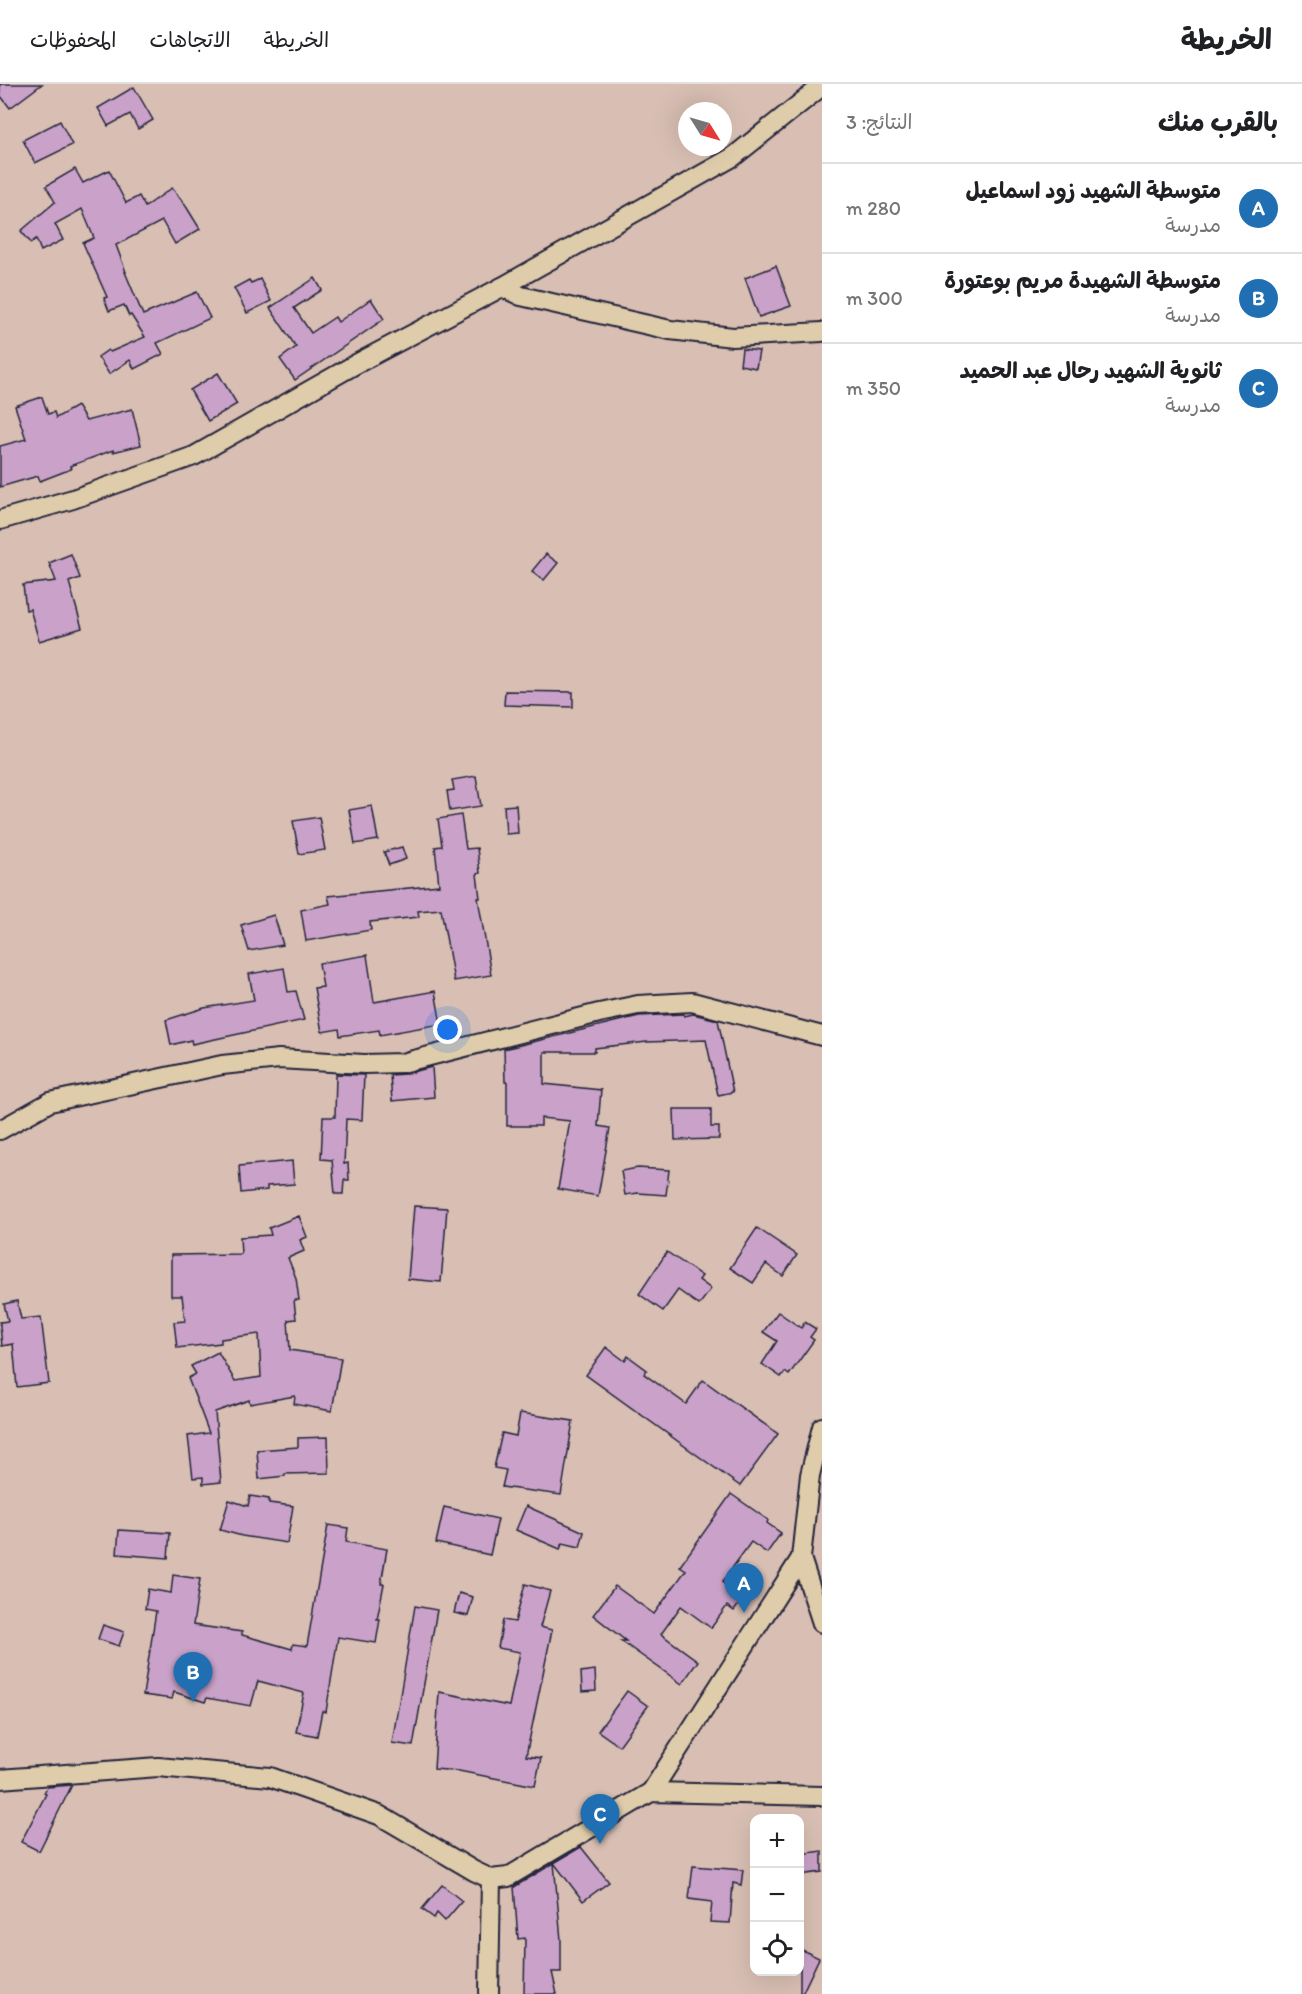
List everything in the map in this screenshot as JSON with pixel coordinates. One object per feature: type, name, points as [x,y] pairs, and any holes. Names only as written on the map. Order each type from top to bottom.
[{"type":"street","points":[[0,520],[73,499],[194,456],[356,364],[502,287],[733,157],[822,86]]},
{"type":"street","points":[[502,287],[521,296],[670,330],[733,337],[822,332]]},
{"type":"street","points":[[0,1130],[50,1102],[222,1065],[279,1059],[363,1064],[402,1063],[638,1005],[692,1002],[822,1036]]},
{"type":"street","points":[[822,1427],[810,1475],[801,1558],[822,1623]]},
{"type":"street","points":[[0,1779],[158,1767],[270,1777],[380,1815],[491,1879],[508,1877],[651,1792],[801,1558]]},
{"type":"street","points":[[651,1792],[822,1796]]},
{"type":"street","points":[[489,1994],[491,1879]]},
{"type":"building","points":[[0,84],[42,84],[10,108],[0,95]]},
{"type":"building","points":[[134,87],[153,120],[138,129],[130,114],[108,126],[98,108]]},
{"type":"building","points":[[60,121],[72,145],[35,163],[23,140]]},
{"type":"building","points":[[75,169],[83,183],[109,170],[126,203],[139,196],[145,207],[172,188],[200,229],[175,244],[162,221],[116,245],[143,315],[197,292],[210,318],[157,343],[163,354],[134,369],[130,360],[109,374],[98,357],[108,350],[110,352],[145,337],[131,315],[129,316],[124,305],[109,311],[104,298],[107,297],[83,243],[94,238],[82,209],[55,224],[63,240],[41,251],[36,239],[31,243],[21,231],[55,202],[46,186]]},
{"type":"building","points":[[776,266],[791,306],[759,317],[745,278]]},
{"type":"building","points":[[315,278],[322,290],[294,308],[311,333],[335,317],[338,322],[371,299],[384,319],[295,380],[280,359],[296,347],[270,308]]},
{"type":"building","points":[[260,279],[271,301],[247,313],[234,288],[249,280],[251,283]]},
{"type":"building","points":[[742,349],[759,351],[756,368],[740,365]]},
{"type":"building","points":[[218,373],[237,404],[208,421],[190,390]]},
{"type":"building","points":[[42,397],[48,414],[54,412],[56,418],[77,406],[86,421],[132,409],[141,445],[113,452],[113,450],[70,466],[71,469],[40,481],[38,476],[0,487],[0,446],[26,439],[15,406]]},
{"type":"building","points":[[71,554],[80,578],[69,582],[82,628],[39,641],[30,609],[26,610],[23,585],[56,581],[49,563]]},
{"type":"building","points":[[546,554],[558,563],[544,580],[532,571]]},
{"type":"building","points":[[505,691],[573,692],[573,707],[504,705]]},
{"type":"building","points":[[476,776],[481,806],[450,811],[447,791],[454,790],[452,780]]},
{"type":"building","points":[[516,805],[518,833],[506,834],[504,806]]},
{"type":"building","points":[[372,806],[378,840],[355,844],[349,810]]},
{"type":"building","points":[[461,815],[466,849],[477,848],[480,873],[477,874],[480,898],[478,898],[491,975],[454,981],[441,909],[418,911],[419,917],[370,922],[371,930],[306,941],[301,910],[330,904],[328,896],[439,885],[435,847],[442,846],[438,819]]},
{"type":"building","points":[[319,817],[325,850],[299,854],[293,821]]},
{"type":"building","points":[[402,847],[406,859],[389,865],[384,852]]},
{"type":"building","points":[[274,915],[283,945],[249,951],[241,925]]},
{"type":"building","points":[[367,955],[374,1002],[435,991],[441,1024],[380,1035],[379,1030],[340,1036],[339,1029],[322,1032],[314,988],[323,987],[319,963]]},
{"type":"building","points":[[284,968],[288,992],[296,991],[304,1020],[192,1044],[191,1040],[171,1045],[166,1020],[204,1008],[254,1000],[249,974]]},
{"type":"building","points":[[684,1014],[684,1016],[693,1014],[718,1020],[733,1092],[718,1095],[706,1040],[647,1042],[595,1048],[595,1052],[544,1052],[544,1084],[601,1090],[598,1126],[610,1128],[598,1196],[558,1189],[570,1121],[541,1118],[541,1126],[507,1126],[504,1049],[639,1016]]},
{"type":"building","points":[[432,1067],[434,1097],[392,1101],[390,1075],[405,1074]]},
{"type":"building","points":[[336,1074],[364,1075],[362,1120],[346,1119],[344,1164],[348,1163],[349,1180],[344,1180],[343,1194],[335,1194],[332,1160],[321,1159],[323,1117],[335,1117]]},
{"type":"building","points":[[674,1109],[711,1109],[711,1127],[719,1127],[719,1139],[675,1140]]},
{"type":"building","points":[[292,1161],[294,1184],[267,1186],[267,1190],[241,1193],[239,1166]]},
{"type":"building","points":[[638,1168],[669,1170],[666,1195],[638,1193],[625,1195],[621,1171]]},
{"type":"building","points":[[414,1206],[447,1208],[441,1282],[408,1279]]},
{"type":"building","points":[[299,1216],[307,1237],[300,1240],[304,1251],[288,1258],[296,1278],[299,1300],[294,1300],[296,1319],[288,1320],[290,1350],[341,1358],[332,1411],[294,1404],[295,1396],[250,1404],[249,1400],[215,1412],[221,1482],[203,1484],[203,1477],[193,1478],[188,1436],[209,1433],[188,1378],[196,1374],[191,1366],[218,1352],[235,1381],[261,1377],[259,1334],[221,1339],[221,1343],[177,1348],[174,1322],[185,1321],[182,1296],[171,1296],[171,1255],[241,1254],[240,1237],[271,1235],[269,1228]]},
{"type":"building","points":[[757,1228],[797,1255],[783,1276],[766,1264],[753,1283],[730,1268]]},
{"type":"building","points":[[667,1252],[702,1276],[699,1280],[711,1289],[699,1305],[678,1290],[663,1311],[639,1294]]},
{"type":"building","points":[[17,1301],[21,1319],[41,1317],[49,1383],[17,1387],[13,1344],[2,1346],[0,1322],[8,1321],[4,1304]]},
{"type":"building","points":[[778,1312],[801,1328],[805,1322],[816,1329],[810,1337],[814,1340],[789,1375],[785,1372],[781,1377],[762,1364],[777,1341],[763,1332]]},
{"type":"building","points":[[606,1347],[625,1361],[628,1356],[647,1370],[644,1374],[686,1404],[703,1380],[778,1434],[740,1486],[586,1375]]},
{"type":"building","points":[[520,1413],[573,1421],[561,1495],[502,1487],[506,1470],[494,1468],[502,1433],[516,1436]]},
{"type":"building","points":[[328,1437],[329,1473],[285,1474],[285,1476],[259,1479],[257,1450],[298,1447],[298,1438]]},
{"type":"building","points":[[731,1494],[768,1520],[767,1523],[781,1533],[767,1553],[751,1542],[722,1582],[743,1599],[734,1611],[727,1606],[711,1628],[681,1606],[661,1634],[698,1661],[682,1684],[621,1641],[626,1641],[593,1615],[615,1586],[654,1614],[686,1570],[680,1566]]},
{"type":"building","points":[[250,1496],[269,1499],[269,1503],[293,1506],[287,1543],[220,1530],[229,1500],[248,1506]]},
{"type":"building","points":[[526,1506],[584,1532],[580,1547],[563,1543],[560,1549],[516,1530]]},
{"type":"building","points":[[444,1507],[498,1519],[490,1555],[436,1543]]},
{"type":"building","points":[[328,1525],[348,1528],[346,1542],[387,1549],[381,1584],[384,1584],[377,1619],[380,1619],[376,1643],[338,1637],[326,1712],[322,1711],[317,1736],[296,1732],[304,1693],[258,1681],[251,1706],[207,1698],[205,1702],[174,1692],[172,1699],[143,1695],[156,1611],[145,1609],[148,1589],[171,1593],[173,1575],[200,1579],[193,1625],[242,1632],[242,1635],[292,1649],[293,1644],[307,1646]]},
{"type":"building","points":[[119,1530],[170,1533],[168,1558],[117,1554]]},
{"type":"building","points":[[525,1584],[550,1591],[540,1627],[552,1630],[526,1756],[541,1758],[535,1786],[459,1771],[434,1769],[439,1692],[509,1706],[520,1652],[498,1648],[503,1620],[515,1622]]},
{"type":"building","points":[[459,1593],[473,1597],[468,1616],[454,1613]]},
{"type":"building","points":[[415,1606],[437,1610],[413,1746],[392,1743]]},
{"type":"building","points":[[103,1625],[124,1632],[119,1646],[98,1639]]},
{"type":"building","points":[[595,1670],[596,1691],[582,1692],[581,1672]]},
{"type":"building","points":[[627,1691],[648,1706],[619,1746],[598,1731]]},
{"type":"building","points":[[72,1785],[39,1851],[21,1842],[46,1794],[44,1793],[47,1787]]},
{"type":"building","points":[[581,1847],[609,1882],[583,1901],[554,1863]]},
{"type":"building","points":[[822,1851],[822,1872],[804,1874],[804,1853]]},
{"type":"building","points":[[554,1863],[561,1940],[561,1972],[552,1972],[557,1994],[524,1994],[525,1938],[518,1939],[514,1887]]},
{"type":"building","points":[[693,1866],[743,1870],[741,1885],[733,1883],[730,1923],[710,1922],[712,1902],[689,1899]]},
{"type":"building","points":[[442,1885],[462,1901],[445,1921],[437,1913],[434,1918],[422,1909]]},
{"type":"building","points":[[804,1951],[819,1958],[800,1994],[800,1976],[804,1976]]},
{"type":"place","name":"متوسطة الشهيد زود اسماعيل","points":[[744,1613]]},
{"type":"place","name":"متوسطة الشهيدة مريم بوعتورة","points":[[193,1702]]},
{"type":"place","name":"ثانوية الشهيد رحال عبد الحميد","points":[[600,1844]]}]
